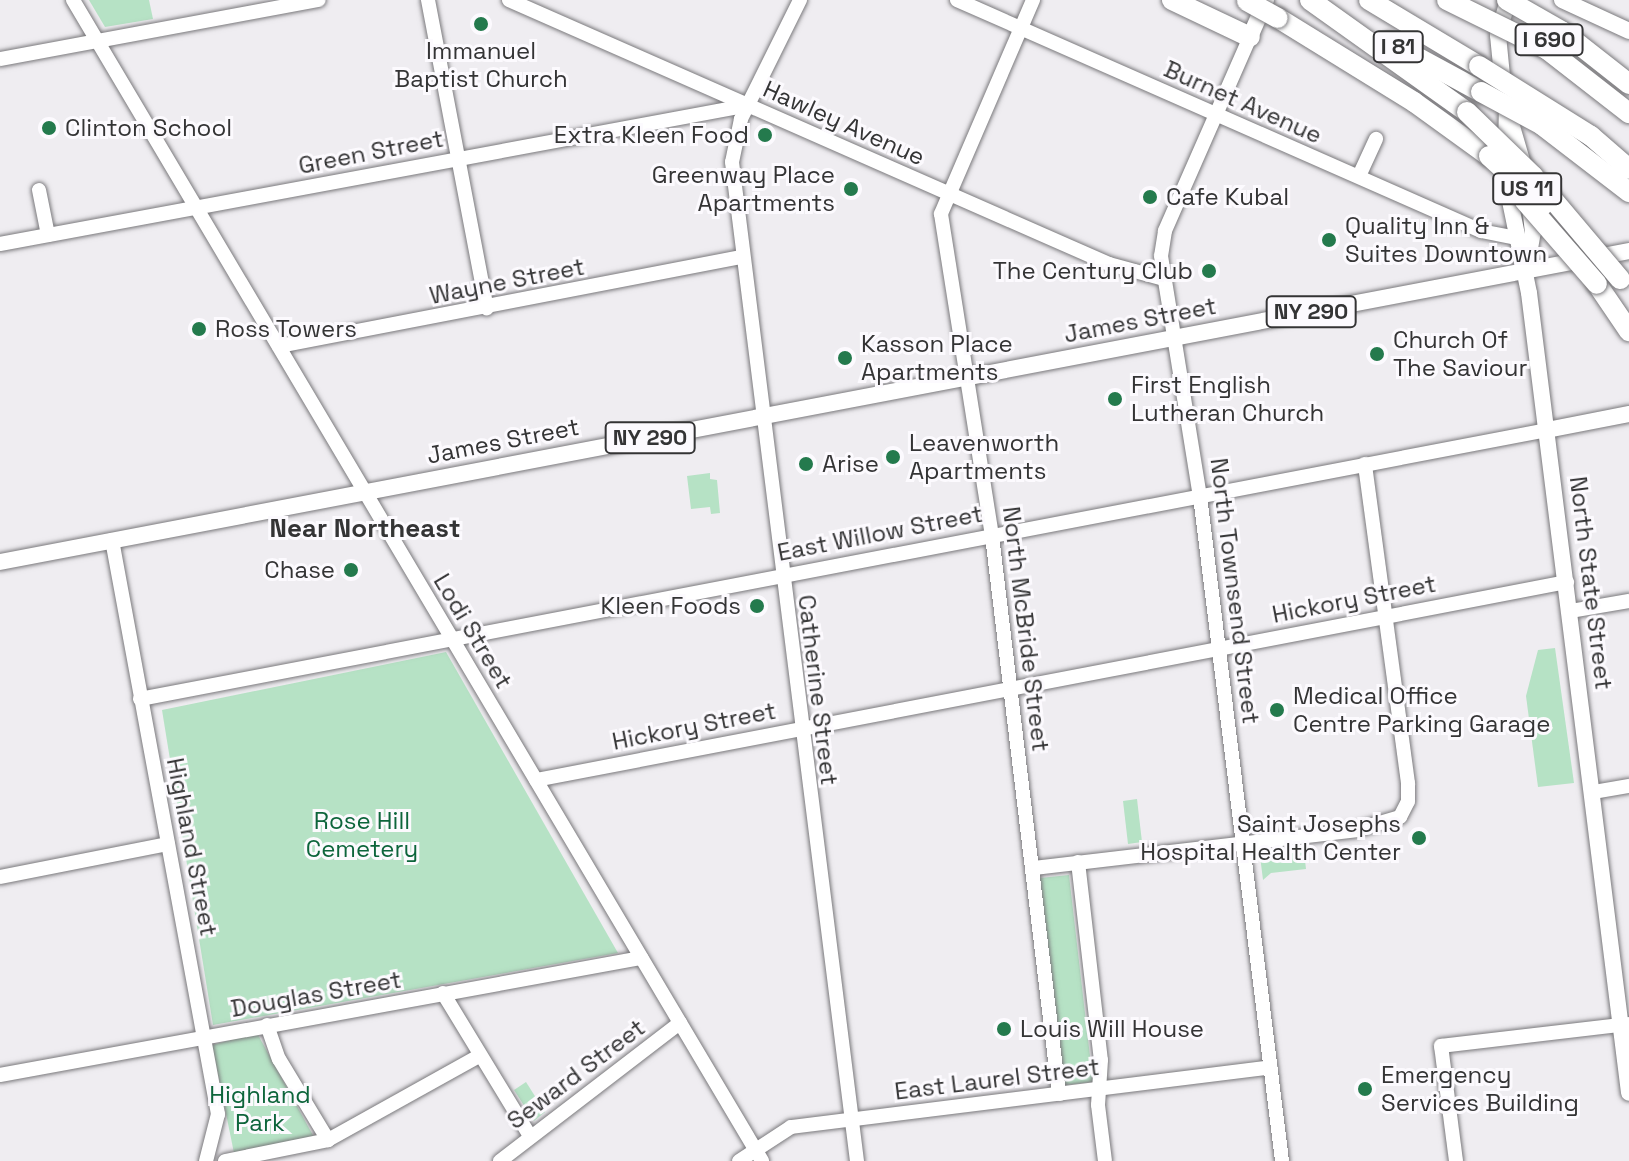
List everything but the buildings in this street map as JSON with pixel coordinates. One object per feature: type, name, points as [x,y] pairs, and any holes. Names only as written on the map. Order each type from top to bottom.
[{"type":"highway","points":[[1172,0],[1250,37]]},
{"type":"highway","points":[[1246,0],[1414,102],[1547,208],[1614,284],[1629,331]]},
{"type":"highway","points":[[1313,0],[1467,112],[1533,176],[1614,284],[1629,310]]},
{"type":"highway","name":"I 81","points":[[1313,0],[1542,125],[1629,192]]},
{"type":"highway","name":"I 81","points":[[1369,0],[1591,136],[1629,169]]},
{"type":"highway","points":[[1447,0],[1548,50],[1629,113]]},
{"type":"highway","name":"I 690","points":[[1458,0],[1534,31],[1579,57],[1629,98]]},
{"type":"highway","points":[[1508,0],[1563,32],[1629,84]]},
{"type":"main road","name":"North Townsend Street","points":[[1250,37],[1266,0]]},
{"type":"main road","name":"North State Street","points":[[1508,0],[1498,35],[1507,109],[1505,177],[1513,237],[1526,271],[1625,1024],[1629,1093]]},
{"type":"main road","points":[[1562,0],[1629,31]]},
{"type":"main road","name":"North State Street","points":[[1507,109],[1522,151],[1533,233],[1526,271]]},
{"type":"main road","name":"James Street","points":[[0,562],[1629,251]]},
{"type":"main road","name":"East Willow Street","points":[[1547,430],[1629,414]]},
{"type":"street","name":"Lodi Street","points":[[73,0],[758,1155]]},
{"type":"street","points":[[0,59],[319,0]]},
{"type":"street","points":[[428,0],[487,308]]},
{"type":"street","name":"Hawley Avenue","points":[[509,0],[1109,264],[1164,279]]},
{"type":"street","name":"Catherine Street","points":[[800,0],[732,150],[800,727],[857,1161]]},
{"type":"street","name":"Burnet Avenue","points":[[957,0],[1481,231],[1513,237]]},
{"type":"street","name":"North McBride Street","points":[[1033,0],[946,192],[942,227],[970,377],[992,536],[1059,1094]]},
{"type":"street","name":"North Townsend Street","points":[[1250,37],[1161,241],[1164,279],[1200,496],[1282,1161]]},
{"type":"street","name":"Green Street","points":[[0,244],[750,105]]},
{"type":"street","points":[[1359,176],[1376,139]]},
{"type":"street","points":[[39,190],[48,235]]},
{"type":"street","name":"Wayne Street","points":[[279,346],[743,257]]},
{"type":"street","name":"East Willow Street","points":[[140,699],[1547,430]]},
{"type":"street","points":[[1034,868],[1277,839],[1395,821],[1406,808],[1408,783],[1365,464]]},
{"type":"street","name":"Highland Street","points":[[112,540],[218,1114],[206,1161]]},
{"type":"street","name":"Hickory Street","points":[[536,780],[1567,582]]},
{"type":"street","points":[[1571,611],[1629,601]]},
{"type":"street","points":[[1594,792],[1629,786]]},
{"type":"street","points":[[0,877],[168,844]]},
{"type":"street","points":[[1078,862],[1101,1060],[1099,1089],[1105,1161]]},
{"type":"street","name":"Douglas Street","points":[[0,1075],[641,958]]},
{"type":"street","points":[[443,993],[477,1057],[530,1136]]},
{"type":"street","name":"Seward Street","points":[[500,1161],[680,1023]]},
{"type":"street","points":[[1456,1161],[1441,1046],[1625,1024]]},
{"type":"street","points":[[267,1025],[279,1059],[328,1140]]},
{"type":"street","points":[[213,1143],[227,1161],[328,1140],[477,1057]]},
{"type":"street","name":"East Laurel Street","points":[[739,1161],[758,1155],[791,1127],[1270,1067]]},
{"type":"green space","points":[[89,0],[149,0],[153,19],[105,27]]},
{"type":"green space","points":[[710,473],[710,479],[717,480],[720,513],[711,514],[710,507],[691,509],[687,476]]},
{"type":"green space","points":[[1555,648],[1574,783],[1538,787],[1526,696],[1538,650]]},
{"type":"green space","name":"Rose Hill Cemetery","points":[[446,652],[618,953],[213,1025],[162,710]]},
{"type":"green space","points":[[1137,799],[1142,842],[1128,844],[1123,801]]},
{"type":"green space","points":[[1304,852],[1306,869],[1271,873],[1263,880],[1260,856]]},
{"type":"green space","points":[[1069,875],[1093,1082],[1065,1085],[1040,878]]},
{"type":"green space","name":"Highland Park","points":[[257,1033],[315,1139],[234,1153],[212,1045]]},
{"type":"green space","points":[[526,1082],[545,1112],[534,1121],[514,1090]]},
{"type":"place","name":"Immanuel Baptist Church","points":[[481,24]]},
{"type":"place","name":"Clinton School","points":[[49,128]]},
{"type":"place","name":"Extra Kleen Food","points":[[765,135]]},
{"type":"place","name":"Greenway Place Apartments","points":[[851,189]]},
{"type":"place","name":"Cafe Kubal","points":[[1150,197]]},
{"type":"place","name":"Quality Inn & Suites Downtown","points":[[1329,240]]},
{"type":"place","name":"The Century Club","points":[[1209,271]]},
{"type":"place","name":"Ross Towers","points":[[199,329]]},
{"type":"place","name":"Church Of The Saviour","points":[[1377,354]]},
{"type":"place","name":"Kasson Place Apartments","points":[[845,358]]},
{"type":"place","name":"First English Lutheran Church","points":[[1115,399]]},
{"type":"place","name":"Leavenworth Apartments","points":[[893,457]]},
{"type":"place","name":"Arise","points":[[806,464]]},
{"type":"place","name":"Chase","points":[[351,570]]},
{"type":"place","name":"Kleen Foods","points":[[757,606]]},
{"type":"place","name":"Medical Office Centre Parking Garage","points":[[1277,710]]},
{"type":"place","name":"Saint Josephs Hospital Health Center","points":[[1419,838]]},
{"type":"place","name":"Louis Will House","points":[[1004,1029]]},
{"type":"place","name":"Emergency Services Building","points":[[1365,1089]]},
{"type":"district","name":"Near Northeast","points":[[365,529]]}]
